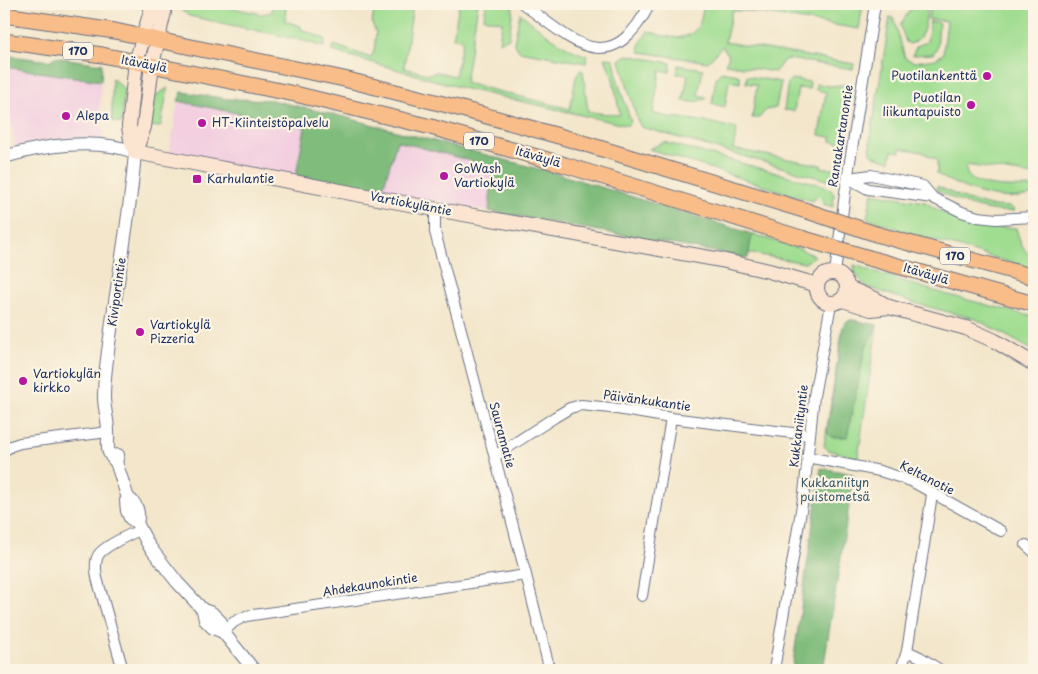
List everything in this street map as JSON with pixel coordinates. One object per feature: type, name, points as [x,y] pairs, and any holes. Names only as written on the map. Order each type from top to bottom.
[{"type":"main road","points":[[136,62],[142,36],[153,4]]},
{"type":"main road","points":[[152,65],[164,12],[163,4]]},
{"type":"main road","name":"Itäväylä","points":[[4,15],[158,39],[344,79],[451,106],[566,138],[807,211],[876,234],[1034,277]]},
{"type":"main road","name":"Itäväylä","points":[[4,41],[102,55],[152,65],[295,94],[431,127],[565,165],[869,258],[1034,304]]},
{"type":"main road","name":"Kiviportintie","points":[[135,152],[129,126],[136,62]]},
{"type":"main road","name":"Kiviportintie","points":[[135,152],[144,127],[152,65]]},
{"type":"main road","name":"Vartiokyläntie","points":[[135,152],[435,209],[721,260],[817,285]]},
{"type":"main road","points":[[840,297],[844,278],[835,273],[826,274],[817,285],[818,296],[826,302],[840,297],[870,309],[889,307],[966,328],[1034,364]]},
{"type":"street","points":[[523,4],[581,45],[592,48],[614,46],[624,40],[637,26],[650,4]]},
{"type":"street","name":"Rantakartanontie","points":[[835,273],[875,4]]},
{"type":"street","name":"Vartiokyläntie","points":[[4,157],[31,149],[95,144],[135,152]]},
{"type":"street","name":"Kiviportintie","points":[[135,152],[130,202],[106,373],[104,398],[108,432],[114,437],[118,454],[116,462],[128,498],[133,500],[137,508],[139,526],[149,546],[203,610],[212,613],[221,622],[223,632],[254,670]]},
{"type":"street","points":[[848,178],[868,188],[933,198],[954,209],[978,217],[996,219],[1034,217]]},
{"type":"street","name":"Sauramatie","points":[[435,209],[435,232],[526,575],[548,663],[546,669]]},
{"type":"street","name":"Kukkaniityntie","points":[[774,670],[804,493],[814,396],[840,297]]},
{"type":"street","name":"Päivänkukantie","points":[[495,456],[570,408],[581,405],[809,435]]},
{"type":"street","points":[[642,596],[670,418]]},
{"type":"street","points":[[4,452],[10,446],[20,442],[108,432]]},
{"type":"street","name":"Keltanotie","points":[[807,457],[893,475],[910,482],[1000,531]]},
{"type":"street","points":[[900,670],[907,651],[932,495]]},
{"type":"street","points":[[122,670],[97,578],[96,563],[101,552],[139,526]]},
{"type":"street","points":[[1026,545],[1034,552]]},
{"type":"street","name":"Ahdekaunokintie","points":[[223,632],[234,622],[246,616],[526,575]]},
{"type":"street","points":[[907,651],[940,670]]},
{"type":"shaded area","points":[[4,67],[101,81],[100,108],[104,138],[53,139],[15,147],[9,107],[4,107]]},
{"type":"shaded area","points":[[178,101],[305,127],[296,175],[169,154]]},
{"type":"shaded area","name":"GoWash Vartiokylä","points":[[397,141],[494,167],[489,211],[382,192]]},
{"type":"green space","points":[[176,4],[214,4],[261,14],[272,12],[272,4],[286,4],[285,21],[301,26],[301,29],[325,39],[324,47],[189,16],[177,7]]},
{"type":"green space","points":[[375,4],[413,4],[404,68],[428,74],[438,72],[455,76],[463,39],[453,38],[459,4],[478,4],[465,83],[570,109],[576,77],[580,70],[583,71],[588,112],[620,115],[613,79],[605,58],[614,59],[618,82],[631,122],[625,125],[462,88],[332,51],[334,45],[371,58],[374,51],[376,33],[372,23]]},
{"type":"green space","points":[[486,4],[507,4],[513,8],[509,38],[499,42],[502,22],[484,18]]},
{"type":"green space","points":[[704,4],[863,4],[859,29],[747,11],[732,11],[725,42],[854,64],[853,69],[789,59],[784,60],[775,72],[725,64],[729,56],[722,46],[708,62],[640,52],[639,45],[648,31],[674,37],[686,36],[692,33],[700,22]]},
{"type":"green space","points":[[914,4],[928,4],[922,33],[916,41],[910,44],[906,42],[900,25]]},
{"type":"green space","name":"Puotilan liikuntapuisto","points":[[931,4],[1034,4],[1034,175],[966,165],[967,173],[972,179],[981,183],[1004,187],[1034,187],[1034,194],[1022,197],[996,197],[960,186],[937,174],[937,160],[922,152],[900,148],[900,152],[892,151],[890,161],[874,156],[871,153],[870,142],[890,17],[893,18],[895,23],[905,58],[914,62],[936,59],[943,54],[947,21],[928,19]]},
{"type":"green space","points":[[520,13],[560,43],[587,56],[586,63],[519,51],[514,43]]},
{"type":"green space","points":[[930,21],[939,23],[937,48],[933,54],[912,55],[917,46],[927,42]]},
{"type":"green space","points":[[4,55],[49,61],[55,57],[102,64],[101,81],[4,67]]},
{"type":"green space","points":[[627,55],[671,63],[670,72],[660,71],[653,113],[674,119],[675,117],[713,123],[737,129],[733,149],[821,165],[821,167],[838,170],[837,183],[641,127],[620,60]]},
{"type":"green space","points":[[678,65],[703,69],[698,95],[706,97],[706,99],[694,102],[683,101],[688,75],[677,74]]},
{"type":"green space","points":[[721,72],[740,77],[740,83],[729,81],[725,107],[712,104],[716,78]]},
{"type":"green space","points":[[747,76],[781,82],[776,108],[766,110],[759,118],[752,118],[757,85],[746,83]]},
{"type":"green space","points":[[112,78],[124,89],[122,123],[112,121]]},
{"type":"green space","points":[[792,79],[810,82],[809,89],[798,88],[794,111],[784,110],[788,82]]},
{"type":"green space","points":[[816,84],[830,86],[851,84],[842,143],[831,141],[831,137],[819,135],[826,92],[816,90]]},
{"type":"green space","points":[[168,88],[161,125],[160,127],[150,126],[155,96]]},
{"type":"green space","points":[[182,92],[228,99],[271,100],[344,117],[565,176],[752,234],[748,258],[489,211],[493,167],[397,141],[382,192],[296,175],[305,127],[178,101]]},
{"type":"green space","points":[[664,142],[825,186],[834,194],[833,207],[823,204],[820,195],[812,201],[649,149]]},
{"type":"green space","points":[[937,186],[967,200],[990,206],[1011,207],[1015,211],[994,211],[974,206],[946,195],[937,190]]},
{"type":"green space","points":[[872,193],[925,202],[943,213],[970,223],[992,227],[1016,228],[1022,246],[1034,259],[1034,269],[912,234],[867,218]]},
{"type":"green space","points":[[752,234],[800,249],[815,256],[805,263],[748,253]]},
{"type":"green space","points":[[854,265],[937,292],[1034,317],[1034,351],[976,319],[921,305],[867,287],[855,273]]},
{"type":"green space","name":"Kukkaniityn puistometsä","points":[[852,320],[877,325],[858,458],[828,450],[824,446],[843,326],[847,321]]},
{"type":"green space","name":"Kukkaniityn puistometsä","points":[[852,320],[877,325],[865,349],[847,437],[831,437],[827,433],[843,326],[847,321]]},
{"type":"green space","name":"Kukkaniityn puistometsä","points":[[821,468],[854,474],[823,670],[792,670]]},
{"type":"place","name":"Puotilankenttä","points":[[987,76]]},
{"type":"place","name":"Puotilan liikuntapuisto","points":[[971,105]]},
{"type":"place","name":"Alepa","points":[[66,116]]},
{"type":"place","name":"HT-Kiinteistöpalvelu","points":[[202,123]]},
{"type":"place","name":"GoWash Vartiokylä","points":[[444,176]]},
{"type":"place","name":"Karhulantie","points":[[197,179]]},
{"type":"place","name":"Vartiokylä Pizzeria","points":[[140,332]]},
{"type":"place","name":"Vartiokylän kirkko","points":[[23,381]]}]
